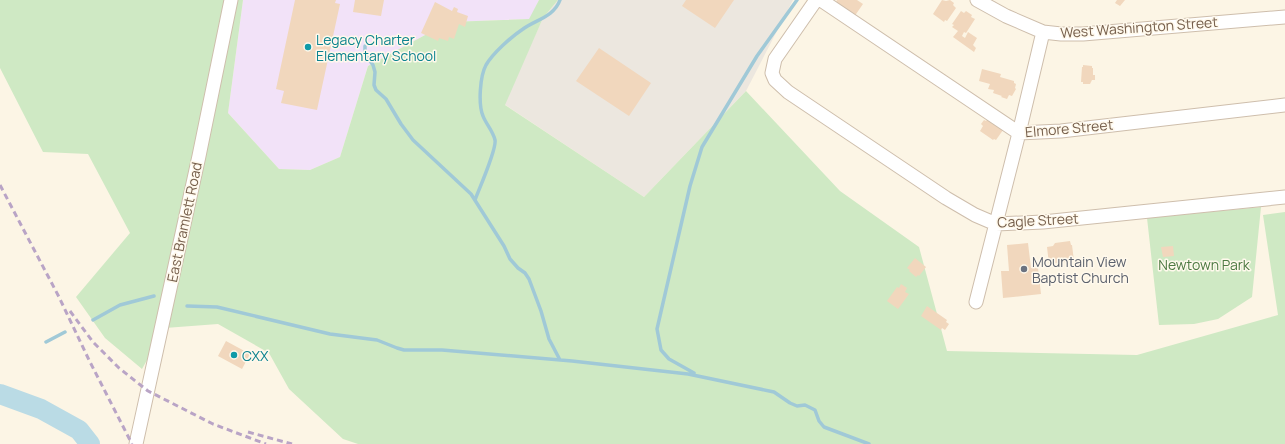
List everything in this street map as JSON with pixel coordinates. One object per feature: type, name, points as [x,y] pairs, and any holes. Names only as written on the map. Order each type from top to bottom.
[{"type":"street","name":"East Bramlett Road","points":[[136,444],[199,156],[231,0]]},
{"type":"street","name":"Cagle Street","points":[[816,0],[775,59],[772,73],[775,80],[788,92],[946,198],[974,215],[996,224],[1043,222],[1285,197]]},
{"type":"street","name":"Elmore Street","points":[[821,0],[1019,133],[1061,131],[1285,105]]},
{"type":"street","name":"West Washington Street","points":[[977,0],[1006,16],[1043,32],[1061,34],[1083,34],[1285,17]]},
{"type":"street","points":[[976,302],[1043,32]]},
{"type":"shaded area","points":[[243,0],[539,0],[530,19],[449,22],[368,66],[340,157],[310,170],[279,169],[228,113]]},
{"type":"shaded area","points":[[558,0],[793,0],[746,91],[644,197],[504,104],[543,18]]},
{"type":"green space","points":[[0,0],[243,0],[228,113],[279,169],[310,170],[340,157],[368,66],[449,22],[529,19],[539,0],[558,0],[543,18],[505,105],[644,197],[746,91],[840,191],[919,247],[947,351],[1137,355],[1278,315],[1263,215],[1285,212],[1285,444],[358,444],[343,439],[289,389],[269,353],[218,324],[165,328],[142,369],[105,338],[76,297],[130,233],[88,154],[43,152],[0,68]]},
{"type":"green space","name":"Newtown Park","points":[[1261,207],[1252,297],[1218,319],[1194,324],[1159,325],[1147,218]]},
{"type":"building","name":"Legacy Charter Elementary School","points":[[295,0],[336,0],[335,3],[340,4],[317,110],[281,103],[284,91],[276,89]]},
{"type":"building","points":[[355,0],[384,0],[381,16],[353,12]]},
{"type":"building","points":[[686,0],[734,0],[715,28],[682,6]]},
{"type":"building","points":[[837,0],[857,0],[863,4],[854,17],[835,4]]},
{"type":"building","points":[[942,0],[950,0],[954,3],[953,5],[956,8],[947,21],[945,20],[944,22],[933,14]]},
{"type":"building","points":[[1117,0],[1125,0],[1120,6],[1115,3]]},
{"type":"building","points":[[435,2],[452,11],[454,7],[458,9],[457,12],[468,16],[465,27],[459,24],[454,39],[449,37],[448,41],[439,38],[438,41],[421,33]]},
{"type":"building","points":[[961,11],[964,13],[966,11],[975,19],[966,33],[964,32],[962,36],[965,38],[968,32],[977,38],[973,45],[976,48],[974,52],[953,37],[958,31],[952,27],[954,25],[952,24]]},
{"type":"building","points":[[599,48],[651,83],[629,116],[576,81]]},
{"type":"building","points":[[1083,65],[1092,66],[1093,68],[1095,80],[1092,80],[1090,84],[1083,84],[1083,82],[1081,82]]},
{"type":"building","points":[[982,69],[1001,74],[1000,77],[1014,81],[1016,84],[1016,89],[1012,96],[1009,95],[1007,99],[1001,97],[1002,96],[993,93],[994,90],[988,89],[990,84],[979,81]]},
{"type":"building","points":[[988,119],[1003,130],[996,140],[993,140],[980,131],[983,126],[981,124],[984,120],[986,121]]},
{"type":"building","points":[[1070,241],[1074,261],[1049,264],[1047,247],[1053,246],[1055,243]]},
{"type":"building","name":"Mountain View Baptist Church","points":[[1028,243],[1031,268],[1038,268],[1041,294],[1003,298],[1001,271],[1009,271],[1007,245]]},
{"type":"building","points":[[1173,246],[1174,256],[1163,257],[1161,247]]},
{"type":"building","points":[[915,258],[926,267],[919,276],[918,275],[916,277],[907,268]]},
{"type":"building","points":[[901,284],[907,288],[905,292],[909,294],[898,309],[887,301]]},
{"type":"building","points":[[927,306],[947,320],[946,322],[949,324],[945,330],[942,328],[941,330],[921,316]]},
{"type":"building","name":"CXX","points":[[226,341],[250,354],[242,369],[218,356]]},
{"type":"waterway","points":[[475,200],[491,160],[495,145],[494,137],[481,111],[481,83],[486,65],[493,55],[518,32],[544,18],[557,6],[560,0]]},
{"type":"waterway","points":[[694,373],[669,359],[661,350],[657,329],[690,186],[702,147],[757,56],[797,0]]},
{"type":"waterway","points":[[365,46],[365,54],[373,65],[375,72],[374,85],[376,90],[386,99],[401,124],[413,140],[471,194],[504,246],[510,259],[525,273],[529,279],[541,311],[549,339],[560,360]]},
{"type":"waterway","points":[[93,320],[120,305],[154,296]]},
{"type":"waterway","points":[[187,306],[217,307],[330,334],[377,340],[404,350],[442,350],[572,361],[688,374],[774,392],[790,403],[797,406],[805,405],[815,410],[819,421],[824,427],[869,444]]},
{"type":"waterway","points":[[46,342],[65,332]]},
{"type":"waterway","points":[[0,394],[41,409],[79,430],[90,444]]},
{"type":"railway","points":[[0,185],[59,297],[132,444]]},
{"type":"railway","points":[[70,311],[93,342],[119,368],[148,391],[213,424],[266,444]]},
{"type":"railway","points":[[248,432],[292,444]]},
{"type":"place","name":"Legacy Charter Elementary School","points":[[308,47]]},
{"type":"place","name":"Mountain View Baptist Church","points":[[1024,269]]},
{"type":"place","name":"CXX","points":[[234,355]]}]
